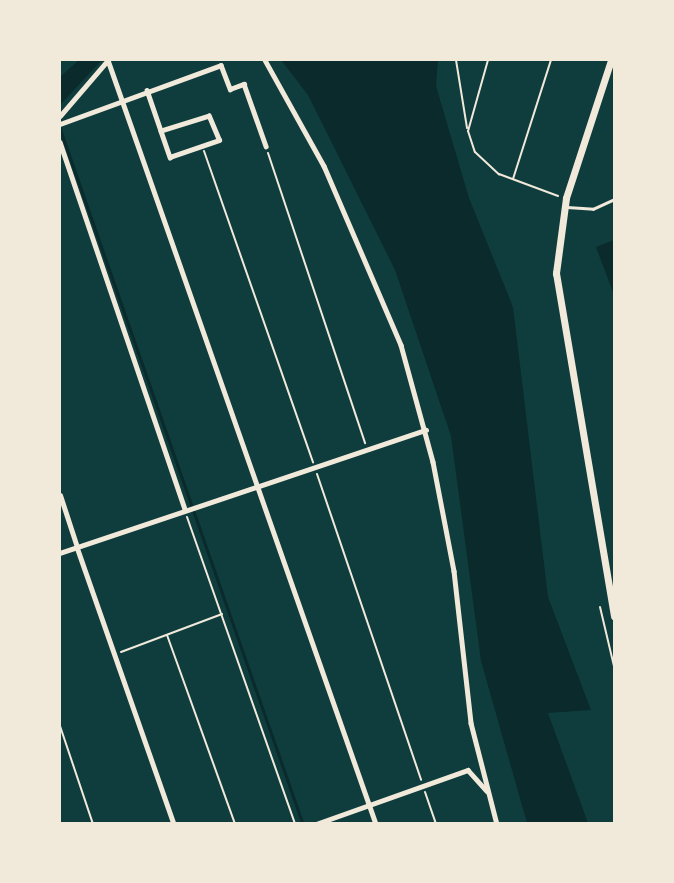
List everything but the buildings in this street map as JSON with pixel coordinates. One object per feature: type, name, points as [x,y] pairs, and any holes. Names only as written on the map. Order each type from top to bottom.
[{"type":"main road","points":[[611,60],[566,198],[557,300],[614,616]]},
{"type":"street","points":[[60,116],[108,60],[376,824]]},
{"type":"street","points":[[265,60],[306,128],[383,299],[426,430],[487,792],[497,824]]},
{"type":"street","points":[[60,124],[146,90],[221,65],[230,89],[244,84],[266,146]]},
{"type":"street","points":[[146,90],[170,157],[219,141],[209,116],[161,131]]},
{"type":"street","points":[[60,142],[186,509]]},
{"type":"street","points":[[60,553],[426,430]]},
{"type":"street","points":[[60,495],[113,655],[174,824]]},
{"type":"street","points":[[316,824],[468,770],[487,792]]},
{"type":"lane","points":[[564,207],[593,209],[614,199]]},
{"type":"path","points":[[456,60],[468,131],[475,152],[513,180],[566,198]]},
{"type":"path","points":[[468,131],[488,60]]},
{"type":"path","points":[[513,180],[551,60]]},
{"type":"path","points":[[202,146],[436,824]]},
{"type":"path","points":[[266,146],[367,448]]},
{"type":"path","points":[[186,509],[295,824]]},
{"type":"path","points":[[600,607],[614,666]]},
{"type":"path","points":[[113,655],[222,614]]},
{"type":"path","points":[[167,635],[235,824]]},
{"type":"path","points":[[60,726],[93,824]]},
{"type":"water","points":[[79,60],[102,60],[60,105],[60,77]]},
{"type":"water","points":[[281,60],[438,60],[436,86],[469,198],[513,307],[548,597],[591,710],[548,713],[588,823],[527,823],[481,661],[451,436],[395,270],[308,95]]},
{"type":"water","points":[[614,240],[614,295],[596,247]]},
{"type":"waterway","points":[[60,128],[303,824]]}]
